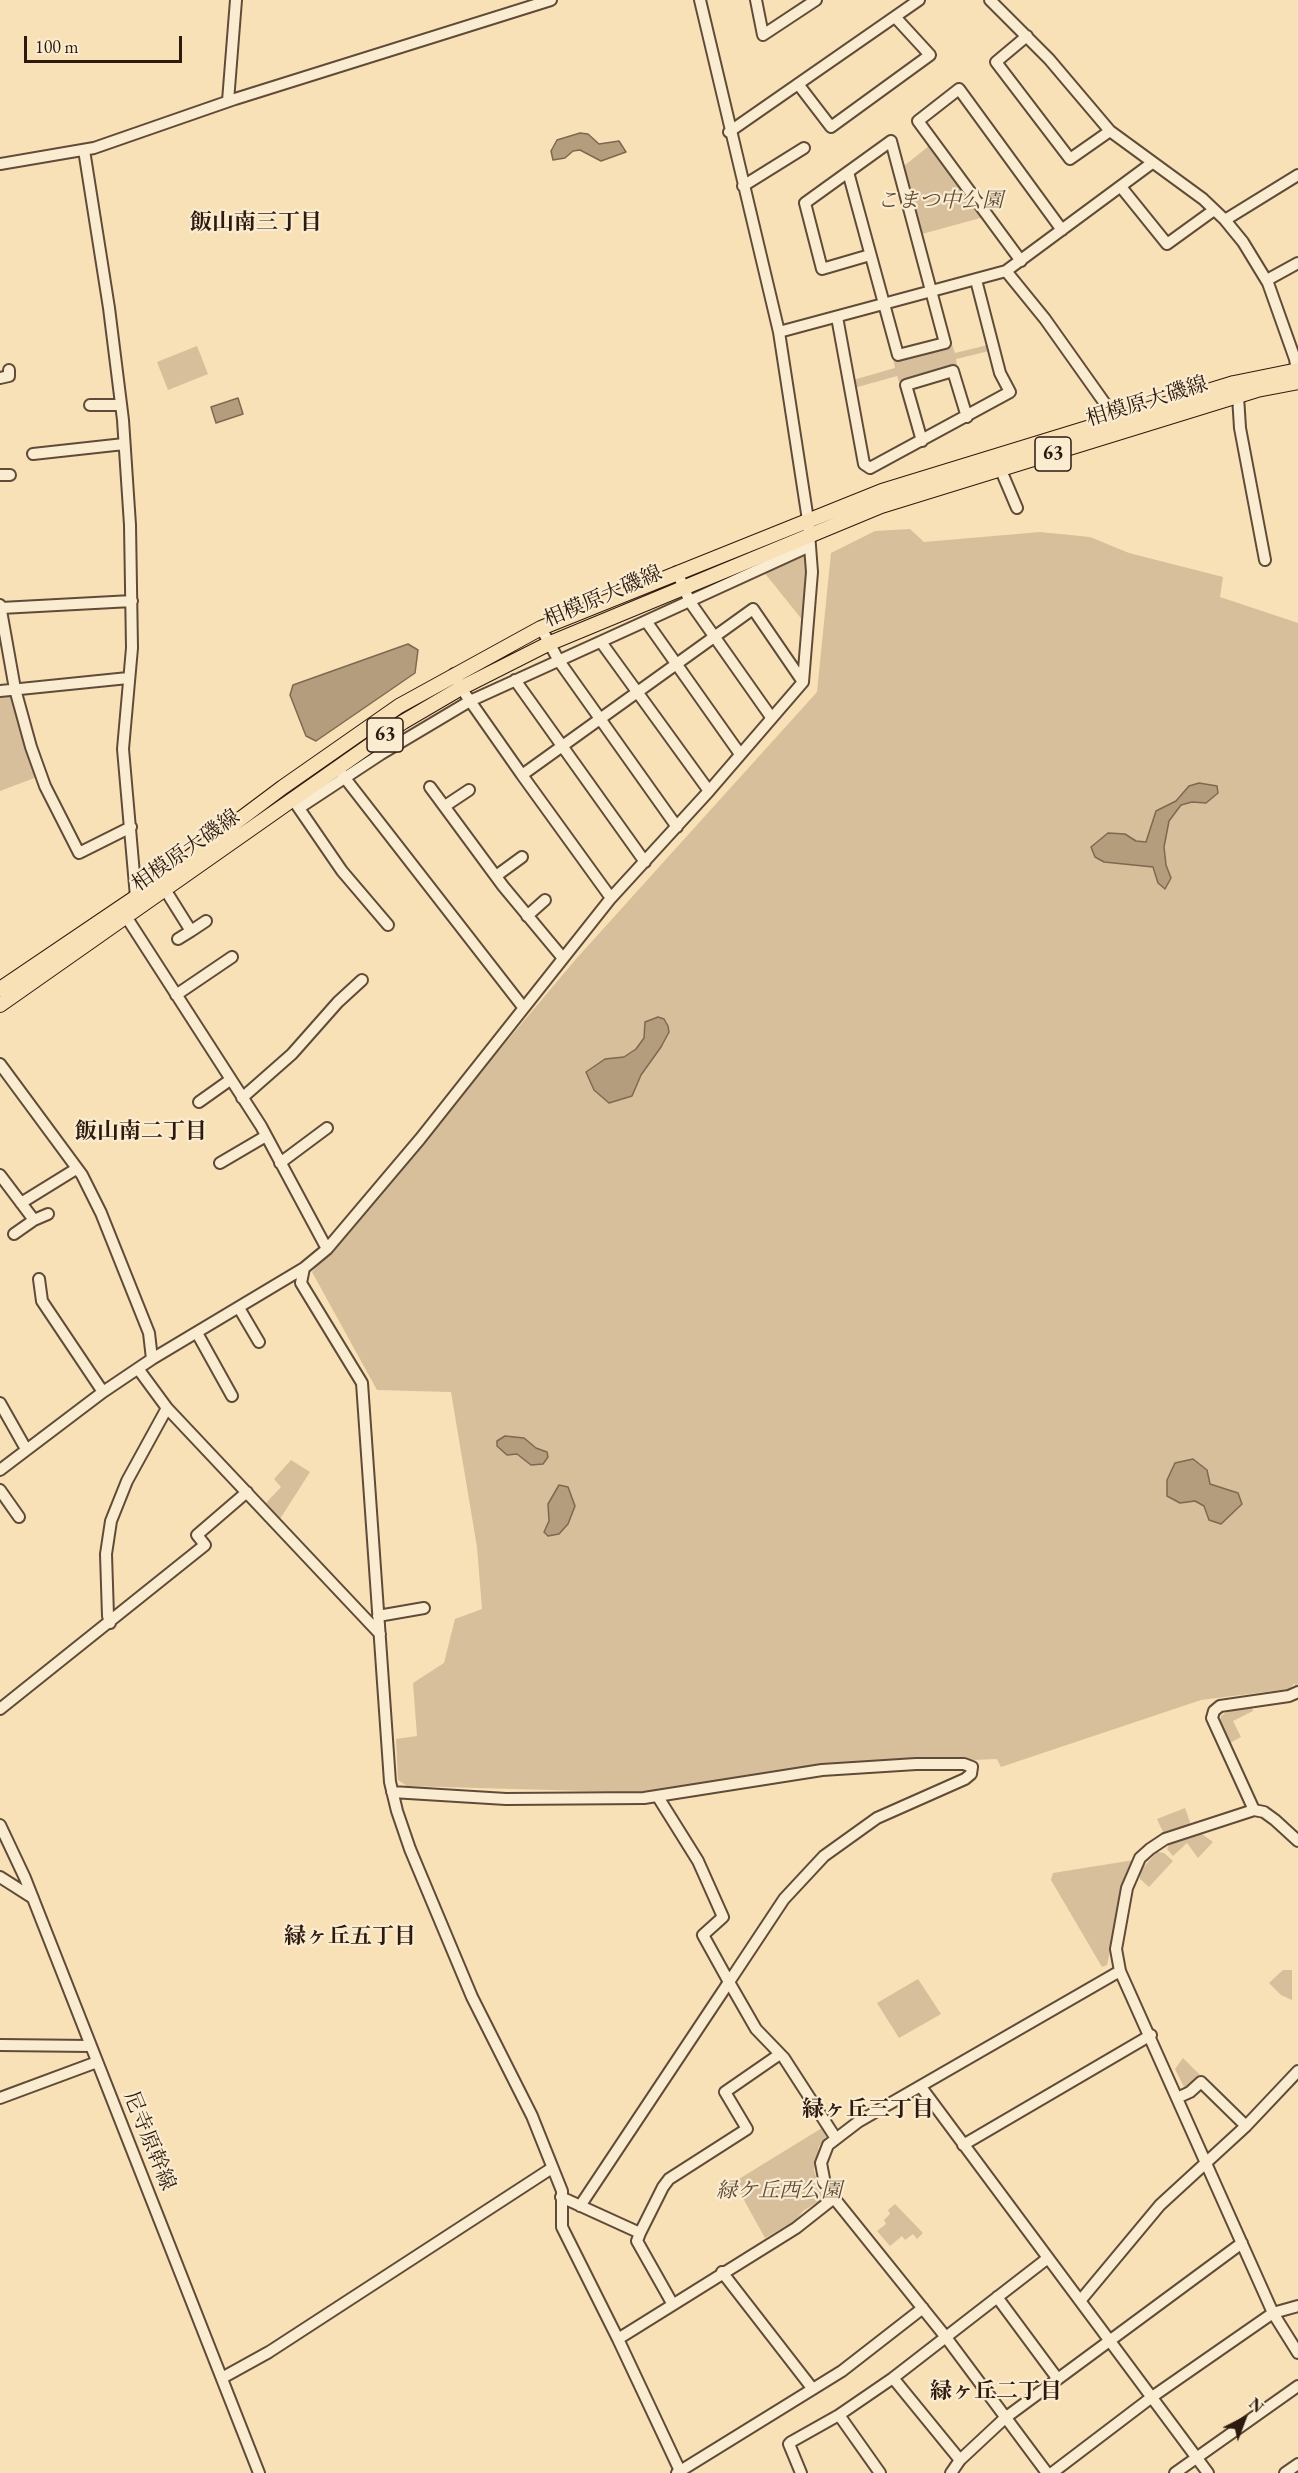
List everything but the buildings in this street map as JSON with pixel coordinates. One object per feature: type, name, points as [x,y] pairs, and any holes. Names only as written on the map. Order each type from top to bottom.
[{"type":"main road","name":"相模原大磯線","points":[[0,989],[136,897],[283,787],[399,706],[541,628],[677,572],[809,533],[882,491],[1234,383],[1298,370]]},
{"type":"main road","name":"相模原大磯線","points":[[0,1005],[341,773],[403,722],[461,688],[548,644],[809,533],[881,506],[1238,396],[1298,382]]},
{"type":"street","points":[[228,101],[236,0]]},
{"type":"street","points":[[0,164],[84,150],[228,101],[551,0]]},
{"type":"street","points":[[2,1464],[152,1359],[304,1268],[327,1249],[420,1139],[611,898],[709,791],[803,682],[812,572],[809,533],[779,332],[765,264],[729,132],[700,0]]},
{"type":"street","points":[[756,0],[763,35],[812,1]]},
{"type":"street","points":[[729,132],[919,0]]},
{"type":"street","points":[[990,0],[1027,36],[1110,131],[1203,199],[1225,220],[1267,280],[1298,370],[1298,378]]},
{"type":"street","points":[[798,84],[831,127],[930,55],[896,18]]},
{"type":"street","points":[[1027,36],[996,62],[1070,159],[1110,131]]},
{"type":"street","points":[[1021,261],[918,121],[960,89],[1062,230]]},
{"type":"street","points":[[848,172],[898,355],[945,343],[891,141],[848,172],[805,203],[822,269],[870,255]]},
{"type":"street","points":[[743,186],[804,148]]},
{"type":"street","points":[[84,150],[121,405],[124,444],[132,601],[132,648],[123,749],[136,897],[127,918],[266,1136],[327,1249]]},
{"type":"street","points":[[779,332],[1006,271],[1152,163]]},
{"type":"street","points":[[1225,220],[1298,175]]},
{"type":"street","points":[[1121,187],[1167,244],[1214,210]]},
{"type":"street","points":[[1267,280],[1298,263]]},
{"type":"street","points":[[1006,271],[1045,319],[1116,419]]},
{"type":"street","points":[[837,317],[864,464],[870,468],[1010,393],[995,355],[976,280]]},
{"type":"street","points":[[0,378],[9,376],[9,370]]},
{"type":"street","points":[[922,441],[906,385],[953,371],[968,417]]},
{"type":"street","points":[[1238,396],[1240,428],[1265,560]]},
{"type":"street","points":[[90,405],[121,405]]},
{"type":"street","points":[[33,454],[70,446],[124,444]]},
{"type":"street","points":[[1000,468],[1017,508]]},
{"type":"street","points":[[523,1007],[341,773],[470,701],[690,602],[809,533]]},
{"type":"street","points":[[677,572],[690,602],[771,717]]},
{"type":"street","points":[[131,827],[79,853],[45,786],[30,747],[15,689],[1,607],[132,601]]},
{"type":"street","points":[[522,776],[758,606],[803,682]]},
{"type":"street","points":[[646,621],[740,754]]},
{"type":"street","points":[[541,628],[559,661],[677,827]]},
{"type":"street","points":[[601,642],[709,791]]},
{"type":"street","points":[[454,674],[461,688],[522,776],[611,898]]},
{"type":"street","points":[[0,691],[128,678]]},
{"type":"street","points":[[515,680],[645,862]]},
{"type":"street","points":[[283,787],[342,871],[384,912],[388,925]]},
{"type":"street","points":[[430,787],[495,876],[562,957]]},
{"type":"street","points":[[445,806],[469,790]]},
{"type":"street","points":[[495,876],[522,857]]},
{"type":"street","points":[[166,891],[191,931]]},
{"type":"street","points":[[527,916],[545,900]]},
{"type":"street","points":[[178,939],[206,921]]},
{"type":"street","points":[[176,995],[232,957]]},
{"type":"street","points":[[242,1098],[292,1054],[350,985],[362,980]]},
{"type":"street","points":[[0,1064],[82,1175],[101,1213],[149,1333],[152,1359]]},
{"type":"street","points":[[199,1102],[230,1080]]},
{"type":"street","points":[[279,1163],[325,1127]]},
{"type":"street","points":[[224,1158],[266,1136]]},
{"type":"street","points":[[21,1203],[76,1169]]},
{"type":"street","points":[[0,1175],[34,1220]]},
{"type":"street","points":[[14,1234],[34,1220],[48,1214]]},
{"type":"street","points":[[304,1268],[301,1283],[362,1383],[392,1792],[410,1849],[472,1997],[532,2116],[561,2197],[562,2227],[618,2339],[679,2472],[842,2371],[923,2308]]},
{"type":"street","points":[[37,1280],[42,1301],[103,1392]]},
{"type":"street","points":[[239,1308],[258,1342]]},
{"type":"street","points":[[197,1333],[229,1381],[232,1396]]},
{"type":"street","points":[[139,1370],[167,1408],[380,1634]]},
{"type":"street","points":[[0,1403],[26,1449]]},
{"type":"street","points":[[110,1623],[106,1594],[106,1554],[111,1521],[127,1481],[167,1408]]},
{"type":"street","points":[[0,1490],[19,1512]]},
{"type":"street","points":[[0,1708],[206,1545],[197,1535],[247,1492]]},
{"type":"street","points":[[378,1616],[424,1608]]},
{"type":"street","points":[[1254,1810],[1212,1718],[1214,1711],[1220,1706],[1289,1696],[1298,1692]]},
{"type":"street","points":[[392,1792],[506,1798],[658,1797],[822,1770],[916,1764],[964,1764],[972,1767],[971,1774],[965,1779],[878,1818],[824,1856],[784,1899],[580,2206]]},
{"type":"street","points":[[658,1797],[698,1861],[723,1917],[703,1935],[756,2029],[780,2054],[836,2137]]},
{"type":"street","points":[[1298,1840],[1264,1812],[1254,1810],[1165,1839],[1140,1858],[1127,1888],[1116,1949],[1120,1971],[1151,2035],[1273,2313],[1298,2353]]},
{"type":"street","name":"尼寺原幹線","points":[[0,1825],[33,1898],[259,2473]]},
{"type":"street","points":[[0,1877],[33,1898]]},
{"type":"street","points":[[1047,2473],[945,2336],[834,2198],[825,2184],[821,2163],[828,2145],[836,2137],[1120,1971]]},
{"type":"street","points":[[963,2145],[1151,2035]]},
{"type":"street","points":[[0,2045],[91,2046]]},
{"type":"street","points":[[672,2303],[637,2241],[640,2233],[669,2179],[747,2129],[725,2092],[780,2054]]},
{"type":"street","points":[[0,2098],[97,2062]]},
{"type":"street","points":[[1080,2301],[1160,2205],[1205,2161],[1246,2126],[1298,2071]]},
{"type":"street","points":[[1177,2098],[1191,2092],[1201,2082],[1246,2126]]},
{"type":"street","points":[[921,2087],[1208,2473]]},
{"type":"street","points":[[222,2378],[269,2352],[552,2168]]},
{"type":"street","points":[[561,2197],[640,2233]]},
{"type":"street","points":[[618,2339],[672,2303],[796,2228],[834,2198]]},
{"type":"street","points":[[951,2473],[960,2460],[1005,2418],[1242,2243]]},
{"type":"street","points":[[801,2473],[789,2444],[791,2442],[839,2415],[893,2378],[1048,2258]]},
{"type":"street","points":[[722,2272],[812,2388]]},
{"type":"street","points":[[997,2297],[1057,2378]]},
{"type":"street","points":[[1052,2473],[1152,2397],[1273,2313],[1298,2306]]},
{"type":"street","points":[[893,2378],[960,2460]]},
{"type":"street","points":[[1174,2473],[1298,2386]]},
{"type":"street","points":[[839,2415],[880,2473]]},
{"type":"street","points":[[1285,2473],[1298,2464]]},
{"type":"green space","name":"こまつ中公園","points":[[930,145],[984,217],[922,234],[904,166]]},
{"type":"green space","points":[[952,344],[955,353],[988,345],[989,351],[956,359],[957,366],[899,382],[897,376],[854,388],[853,380],[895,368],[893,359]]},
{"type":"green space","points":[[197,346],[208,374],[168,390],[157,362]]},
{"type":"green space","points":[[910,529],[924,542],[1040,532],[1090,537],[1129,553],[1223,577],[1220,597],[1298,623],[1298,1687],[1295,1691],[1295,1683],[1289,1689],[1201,1700],[1001,1767],[997,1759],[824,1766],[657,1793],[407,1786],[398,1780],[396,1739],[417,1736],[413,1683],[444,1663],[455,1619],[482,1609],[477,1547],[451,1392],[377,1390],[312,1272],[576,959],[817,692],[831,553],[875,531]]},
{"type":"green space","points":[[804,552],[807,577],[804,622],[763,571]]},
{"type":"green space","points":[[8,693],[13,697],[37,777],[0,791],[0,694]]},
{"type":"green space","points":[[291,1460],[310,1472],[280,1519],[265,1504],[281,1487],[274,1479]]},
{"type":"green space","points":[[1252,1708],[1253,1711],[1233,1721],[1241,1737],[1230,1743],[1220,1722],[1221,1716],[1231,1709]]},
{"type":"green space","points":[[1185,1808],[1189,1825],[1166,1834],[1163,1832],[1157,1819]]},
{"type":"green space","points":[[1199,1832],[1213,1842],[1198,1858],[1187,1843],[1173,1856],[1167,1849],[1170,1842]]},
{"type":"green space","points":[[1157,1852],[1164,1853],[1173,1861],[1149,1887],[1140,1879],[1140,1871]]},
{"type":"green space","points":[[1134,1860],[1123,1891],[1107,1965],[1102,1967],[1051,1880],[1053,1873]]},
{"type":"green space","points":[[1283,1970],[1292,1970],[1292,2000],[1281,1995],[1269,1983]]},
{"type":"green space","points":[[918,1979],[941,2014],[899,2038],[877,2003]]},
{"type":"green space","points":[[1183,2058],[1201,2076],[1188,2088],[1184,2087],[1175,2069]]},
{"type":"green space","name":"緑ケ丘西公園","points":[[822,2128],[826,2137],[819,2146],[814,2170],[823,2199],[803,2211],[796,2220],[765,2238],[734,2182]]},
{"type":"green space","points":[[895,2204],[923,2233],[917,2239],[913,2234],[905,2240],[902,2236],[890,2246],[877,2231],[886,2224],[884,2220],[890,2214],[888,2210]]},
{"type":"shaded area","points":[[580,133],[588,134],[599,144],[619,141],[626,152],[601,161],[580,150],[573,151],[565,158],[553,160],[551,151],[557,140]]},
{"type":"shaded area","points":[[238,398],[243,414],[216,423],[211,407]]},
{"type":"shaded area","points":[[408,644],[418,650],[415,673],[316,741],[306,736],[290,695],[293,685]]},
{"type":"shaded area","points":[[1199,783],[1217,786],[1218,793],[1206,803],[1192,802],[1181,805],[1169,821],[1164,847],[1166,865],[1171,878],[1165,889],[1158,883],[1153,867],[1104,862],[1095,857],[1091,847],[1108,833],[1125,834],[1136,841],[1146,842],[1156,811],[1176,801],[1189,786]]},
{"type":"shaded area","points":[[658,1017],[664,1019],[669,1032],[661,1047],[641,1075],[632,1096],[609,1103],[594,1090],[586,1072],[605,1059],[624,1057],[636,1049],[644,1038],[645,1022]]},
{"type":"shaded area","points":[[505,1436],[524,1438],[536,1448],[547,1452],[548,1457],[543,1464],[531,1465],[517,1454],[507,1455],[497,1446],[497,1441]]},
{"type":"shaded area","points":[[1193,1459],[1207,1470],[1210,1484],[1238,1493],[1242,1504],[1221,1524],[1209,1520],[1204,1506],[1195,1501],[1180,1503],[1167,1496],[1167,1480],[1175,1463]]},
{"type":"shaded area","points":[[559,1485],[568,1487],[575,1506],[568,1524],[559,1534],[548,1536],[544,1532],[549,1521],[548,1504]]},
{"type":"district","name":"飯山南三丁目","points":[[256,223]]},
{"type":"district","name":"飯山南二丁目","points":[[141,1132]]},
{"type":"district","name":"緑ヶ丘五丁目","points":[[350,1937]]},
{"type":"district","name":"緑ヶ丘三丁目","points":[[868,2110]]},
{"type":"district","name":"緑ヶ丘二丁目","points":[[996,2392]]}]
